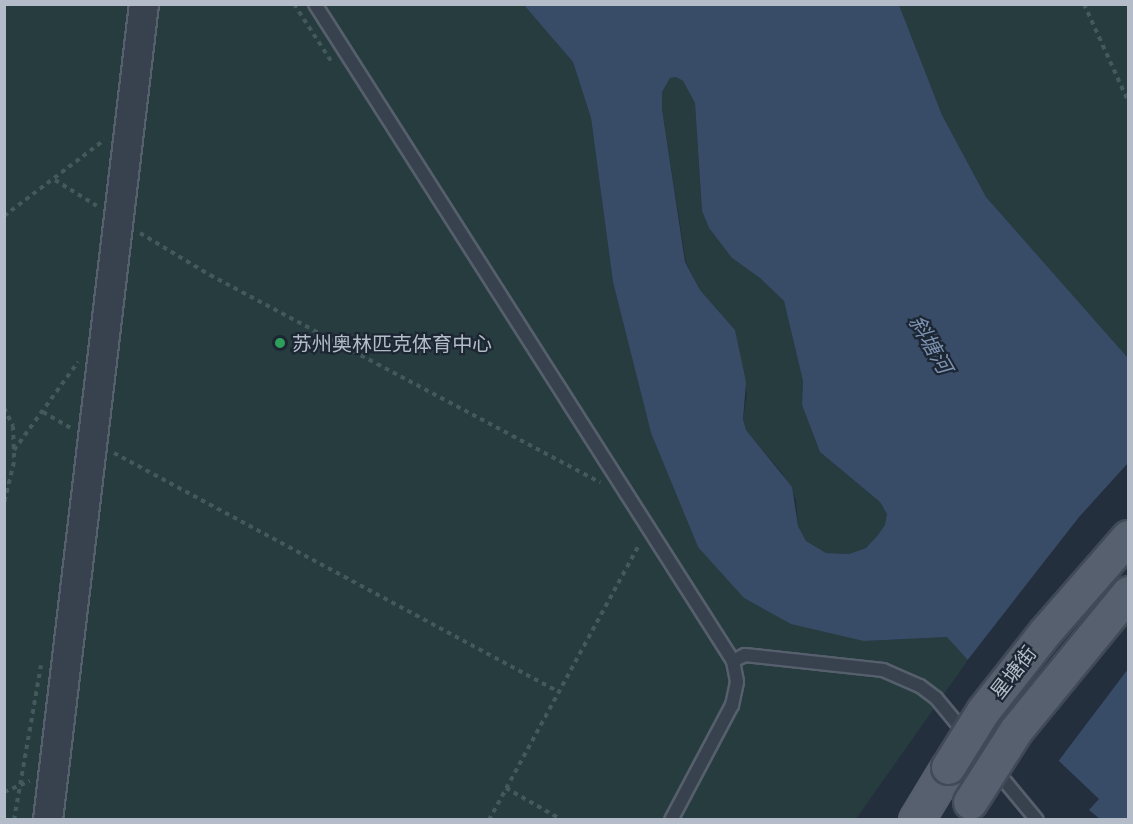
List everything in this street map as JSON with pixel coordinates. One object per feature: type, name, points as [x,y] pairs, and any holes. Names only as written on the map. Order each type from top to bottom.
[{"type":"main road","name":"星塘街","points":[[916,819],[983,711],[1031,649],[1128,537]]},
{"type":"main road","name":"星塘街","points":[[965,811],[1016,730],[1128,593]]},
{"type":"street","points":[[48,819],[144,4]]},
{"type":"lane","points":[[315,4],[733,661],[737,682],[732,705],[671,819]]},
{"type":"lane","points":[[733,661],[746,655],[883,670],[920,686],[936,699],[1037,819]]},
{"type":"path","points":[[294,4],[333,64]]},
{"type":"path","points":[[1084,4],[1128,101]]},
{"type":"path","points":[[4,216],[55,180],[130,118]]},
{"type":"path","points":[[55,180],[101,208]]},
{"type":"path","points":[[136,230],[220,281],[601,482]]},
{"type":"path","points":[[14,450],[81,358]]},
{"type":"path","points":[[4,408],[13,426],[14,450],[4,503]]},
{"type":"path","points":[[43,412],[92,441],[557,691]]},
{"type":"path","points":[[595,472],[607,491]]},
{"type":"path","points":[[635,534],[646,552]]},
{"type":"path","points":[[489,819],[640,543]]},
{"type":"path","points":[[14,819],[41,661]]},
{"type":"path","points":[[506,788],[562,819]]},
{"type":"green space","name":"苏州奥林匹克体育中心","points":[[5,5],[524,5],[573,62],[591,118],[613,282],[651,433],[698,547],[864,641],[947,637],[968,660],[856,819],[5,820]]},
{"type":"green space","points":[[899,5],[1128,5],[1128,358],[986,197],[942,115]]},
{"type":"green space","points":[[676,77],[683,81],[695,103],[702,211],[709,228],[732,258],[760,278],[784,301],[803,381],[802,405],[820,452],[880,502],[887,514],[886,525],[866,548],[849,554],[826,553],[806,541],[798,526],[796,499],[782,473],[746,430],[743,419],[747,396],[735,330],[700,290],[686,262],[662,109],[662,92],[670,78]]},
{"type":"water","name":"斜塘河","points":[[524,5],[899,5],[942,115],[986,197],[1128,358],[1128,819],[1100,819],[1089,810],[1099,799],[1058,760],[947,637],[864,641],[791,624],[744,598],[698,547],[651,433],[613,282],[591,118],[573,62]],"holes":[[[676,77],[683,81],[695,103],[702,211],[709,228],[732,258],[760,278],[784,301],[803,381],[802,405],[820,452],[880,502],[887,514],[885,525],[866,548],[849,554],[826,553],[806,541],[798,526],[792,487],[746,430],[743,419],[746,382],[735,330],[700,290],[685,262],[662,109],[662,92],[670,78]]]},
{"type":"pier","points":[[1128,463],[1128,669],[1057,763],[966,662],[1079,517]]},
{"type":"place","name":"苏州奥林匹克体育中心","points":[[280,343]]}]
